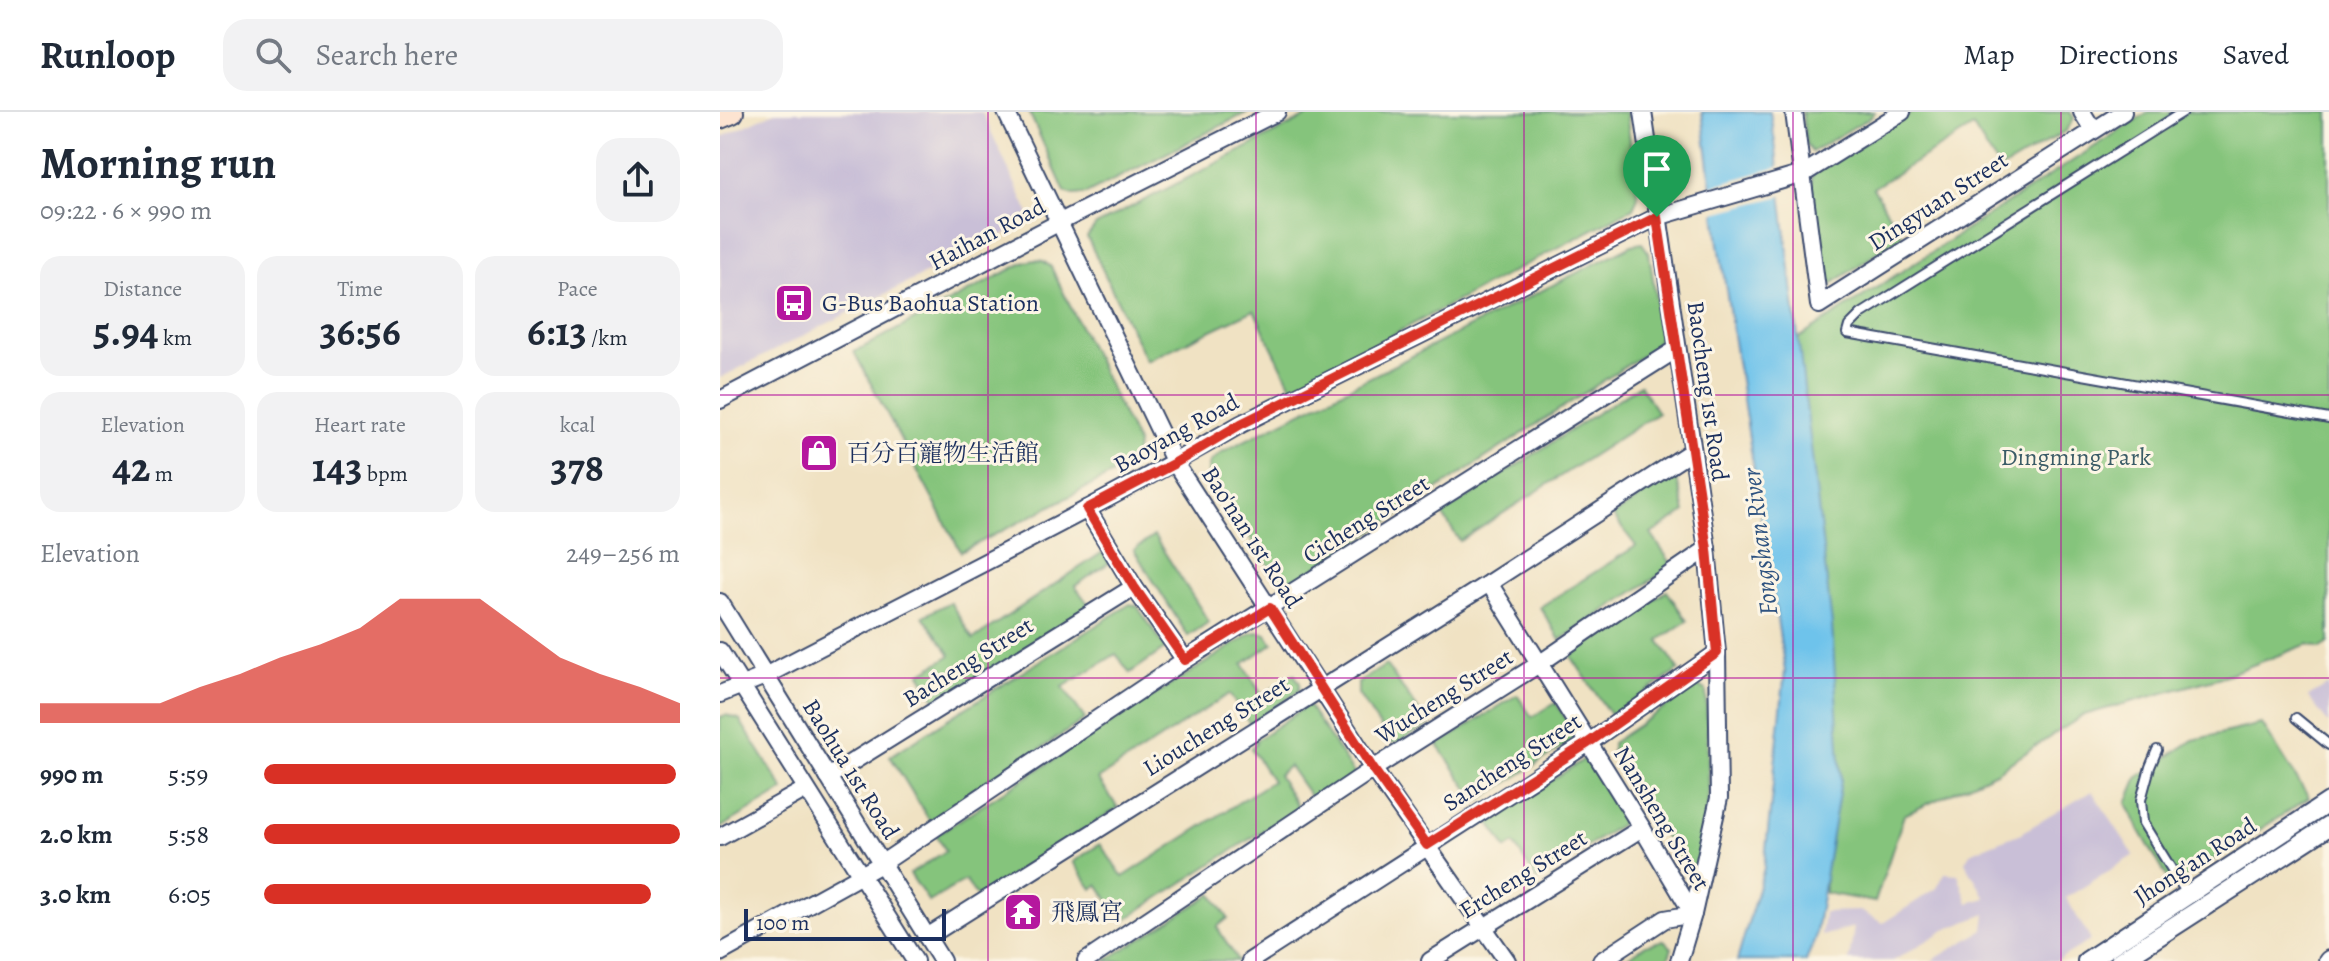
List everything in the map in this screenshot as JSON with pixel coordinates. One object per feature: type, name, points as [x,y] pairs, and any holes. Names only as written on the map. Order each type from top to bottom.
[{"type":"main road","points":[[720,117],[732,112]]},
{"type":"street","name":"Bao'nan 1st Road","points":[[1006,112],[1175,463],[1373,769],[1507,961]]},
{"type":"street","name":"Haihan Road","points":[[720,400],[1277,112]]},
{"type":"street","name":"Baocheng 1st Road","points":[[1643,112],[1707,549],[1717,653],[1719,798],[1679,961]]},
{"type":"street","points":[[1794,112],[1803,174]]},
{"type":"street","name":"Baoyang Road","points":[[720,694],[765,676],[1175,463],[1241,424],[1657,217],[1803,174],[1902,112]]},
{"type":"street","points":[[2082,112],[2093,130]]},
{"type":"street","name":"Dingyuan Street","points":[[1803,174],[1819,305],[2123,112]]},
{"type":"street","name":"Cicheng Street","points":[[720,953],[881,864],[1185,660],[1677,349]]},
{"type":"street","name":"Lioucheng Street","points":[[927,937],[1489,583],[1692,451]]},
{"type":"street","points":[[1087,509],[1134,587],[1185,660]]},
{"type":"street","name":"Wucheng Street","points":[[1086,961],[1373,769],[1539,664],[1707,549]]},
{"type":"street","name":"Nansheng Street","points":[[1489,583],[1693,914]]},
{"type":"street","name":"Bacheng Street","points":[[828,777],[1134,587]]},
{"type":"street","name":"Baohua 1st Road","points":[[720,602],[942,961]]},
{"type":"street","name":"Baohua 1st Road","points":[[720,651],[915,961]]},
{"type":"street","name":"Sancheng Street","points":[[1250,961],[1588,743],[1717,653]]},
{"type":"street","points":[[720,837],[806,789]]},
{"type":"street","name":"Jhong'an Road","points":[[2087,961],[2329,802]]},
{"type":"street","name":"Jhong'an Road","points":[[2120,961],[2329,826]]},
{"type":"street","name":"Ercheng Street","points":[[1430,961],[1642,828]]},
{"type":"street","points":[[1601,961],[1665,919],[1693,914]]},
{"type":"lane","points":[[2183,112],[1861,314],[1849,326],[1847,333],[2329,419]]},
{"type":"lane","points":[[2296,718],[2329,745]]},
{"type":"lane","points":[[2157,750],[2141,800],[2143,823],[2188,895]]},
{"type":"shaded area","name":"G-Bus Baohua Station","points":[[775,112],[982,112],[1029,214],[1018,227],[720,378],[720,138]]},
{"type":"shaded area","points":[[2329,685],[2329,724],[2308,697]]},
{"type":"shaded area","points":[[2092,791],[2134,855],[2066,898],[2091,940],[2056,961],[1931,961],[1984,930],[1986,914],[1945,930],[1893,961],[1849,961],[1854,927],[1821,936],[1824,912],[1860,911],[1883,923],[1937,888],[1945,873],[1958,874],[1968,903],[1986,898],[1965,862],[1970,853],[2021,833]]},
{"type":"green space","points":[[1029,112],[1248,112],[1086,194],[1074,195],[1065,192]]},
{"type":"green space","points":[[1316,112],[1626,112],[1638,197],[1633,208],[1292,388],[1254,310],[1146,361],[1087,237],[1096,225]]},
{"type":"green space","points":[[1802,112],[1875,112],[1812,152],[1806,144]]},
{"type":"green space","points":[[1913,112],[2070,112],[2074,118],[2067,130],[2000,170],[1973,127],[1873,188],[1902,236],[1830,285],[1823,279],[1812,175]]},
{"type":"green space","name":"Dingming Park","points":[[2148,112],[2329,112],[2329,643],[2321,648],[2308,644],[2221,677],[2084,715],[1996,772],[1904,815],[1875,902],[1825,893],[1821,601],[1785,347]]},
{"type":"green space","points":[[1642,243],[1649,253],[1661,333],[1655,347],[1294,583],[1279,581],[1208,473],[1210,462],[1222,452],[1632,245]]},
{"type":"green space","points":[[1035,260],[1051,267],[1137,443],[1136,453],[1127,467],[961,552],[854,352],[1023,263]]},
{"type":"green space","points":[[1640,385],[1658,413],[1460,541],[1442,514]]},
{"type":"green space","points":[[1668,477],[1677,480],[1685,512],[1651,534],[1673,566],[1560,640],[1540,607],[1636,546],[1613,516]]},
{"type":"green space","points":[[1154,536],[1209,622],[1188,636],[1134,550]]},
{"type":"green space","points":[[1103,552],[1109,563],[1075,586],[1092,609],[940,707],[920,674],[951,655],[923,616],[950,602],[973,639]]},
{"type":"green space","points":[[1667,591],[1687,621],[1659,640],[1679,670],[1611,716],[1571,656]]},
{"type":"green space","points":[[1130,604],[1137,606],[1166,648],[1130,673],[1116,654],[1063,687],[1085,719],[931,823],[890,756]]},
{"type":"green space","points":[[1260,632],[1273,643],[1243,664],[1262,695],[1294,674],[1300,683],[1299,691],[1250,724],[1229,694],[1098,779],[1118,808],[977,897],[965,880],[929,902],[910,874],[946,851],[936,835],[1252,633]]},
{"type":"green space","points":[[1386,665],[1429,725],[1398,743],[1391,743],[1358,694],[1358,683]]},
{"type":"green space","points":[[1697,686],[1706,690],[1709,789],[1704,851],[1695,875],[1688,872],[1612,756],[1612,743]]},
{"type":"green space","points":[[1517,695],[1532,717],[1556,703],[1575,734],[1569,743],[1477,802],[1438,745]]},
{"type":"green space","points":[[1308,705],[1355,775],[1314,802],[1289,766],[1278,775],[1298,808],[1123,921],[1098,885],[1092,889],[1073,862],[1100,844],[1123,877],[1272,781],[1251,748],[1255,741]]},
{"type":"green space","points":[[726,715],[739,719],[784,790],[720,828],[720,717]]},
{"type":"green space","points":[[2262,724],[2309,798],[2172,886],[2127,803],[2138,777],[2193,740]]},
{"type":"green space","points":[[1592,758],[1624,811],[1621,824],[1537,880],[1514,844],[1506,849],[1489,821],[1583,760]]},
{"type":"green space","points":[[1212,894],[1228,918],[1217,927],[1238,961],[1105,961]]},
{"type":"green space","points":[[1664,940],[1672,948],[1667,961],[1622,961],[1646,945]]},
{"type":"water","points":[[1702,112],[1770,112],[1775,142],[1832,625],[1841,781],[1815,938],[1806,961],[1737,961],[1764,868],[1785,671],[1719,244]]},
{"type":"pier","points":[[1782,166],[1785,195],[1711,214],[1708,187]]},
{"type":"place","name":"G-Bus Baohua Station","points":[[794,303]]},
{"type":"place","name":"百分百寵物生活館","points":[[819,453]]},
{"type":"place","name":"飛鳳宮","points":[[1023,912]]},
{"type":"route","points":[[1657,217],[1707,549],[1717,653],[1588,743],[1427,845],[1373,769],[1270,608],[1185,660],[1134,587],[1087,509],[1241,424],[1657,217]]},
{"type":"water label","name":"Fongshan River","points":[[1760,542]]}]
